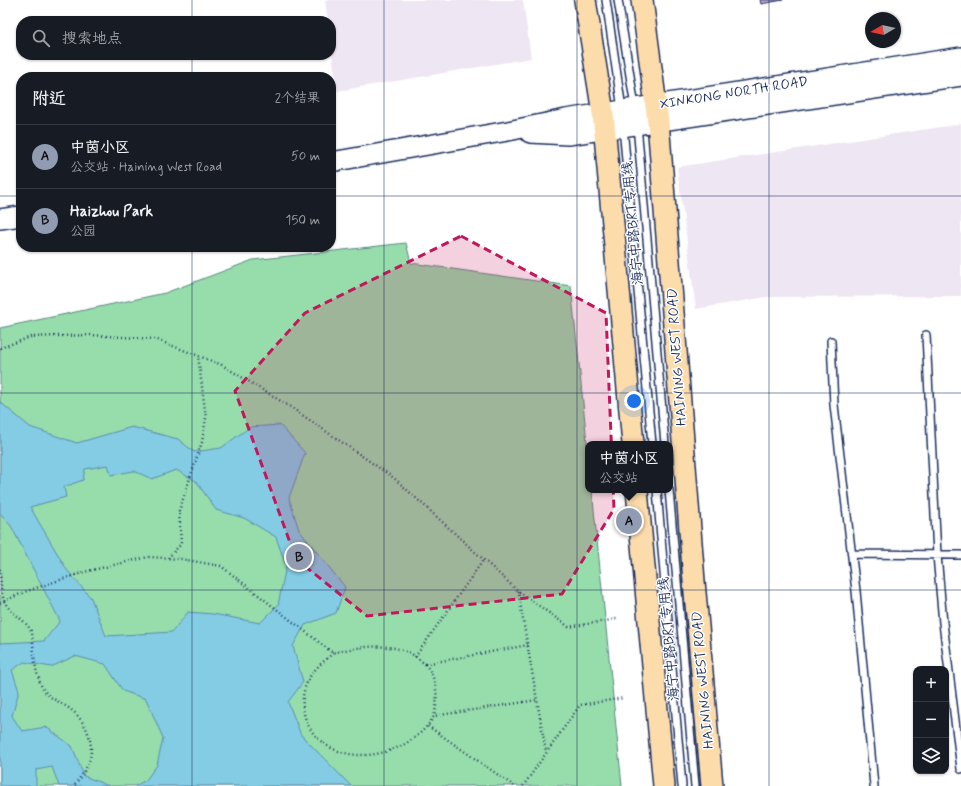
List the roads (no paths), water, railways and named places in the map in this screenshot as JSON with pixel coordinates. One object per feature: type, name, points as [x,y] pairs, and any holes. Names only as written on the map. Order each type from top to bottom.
[{"type":"main road","points":[[585,0],[621,119],[633,441]]},
{"type":"main road","name":"HAINING WEST ROAD","points":[[642,0],[657,113],[694,581],[712,786]]},
{"type":"main road","name":"XINKONG NORTH ROAD","points":[[336,161],[508,131],[566,119],[621,119],[961,57]]},
{"type":"main road","name":"XINKONG NORTH ROAD","points":[[657,113],[961,76]]},
{"type":"main road","points":[[0,219],[16,217]]},
{"type":"main road","points":[[637,493],[664,786]]},
{"type":"lane","name":"海宁中路BRT专用线","points":[[606,0],[665,441]]},
{"type":"lane","name":"海宁中路BRT专用线","points":[[618,0],[621,119],[652,441]]},
{"type":"lane","points":[[926,335],[937,555],[942,623],[961,770]]},
{"type":"lane","points":[[831,341],[834,405],[852,554],[874,786]]},
{"type":"lane","name":"海宁中路BRT专用线","points":[[656,493],[682,786]]},
{"type":"lane","name":"海宁中路BRT专用线","points":[[669,493],[696,786]]},
{"type":"lane","points":[[852,554],[961,555]]},
{"type":"water","points":[[0,402],[30,427],[77,443],[132,427],[178,439],[194,452],[221,448],[250,427],[280,425],[305,453],[289,498],[299,530],[345,587],[336,613],[305,625],[293,646],[303,682],[288,702],[301,735],[351,786],[135,786],[146,780],[157,765],[163,738],[146,699],[123,691],[105,664],[75,656],[51,667],[24,662],[12,670],[19,691],[12,716],[22,731],[46,727],[72,746],[84,776],[109,786],[59,786],[52,767],[36,770],[36,786],[0,786],[0,643],[44,641],[60,621],[11,526],[0,513]],"holes":[[[108,465],[111,475],[134,471],[152,479],[176,470],[196,481],[216,510],[244,518],[276,537],[286,566],[278,605],[260,623],[213,614],[188,612],[172,632],[106,636],[91,598],[67,570],[30,507],[66,497],[64,487],[83,480],[85,469]]]},
{"type":"place","name":"中茵小区","points":[[629,521]]},
{"type":"place","name":"Haizhou Park","points":[[299,557]]}]
